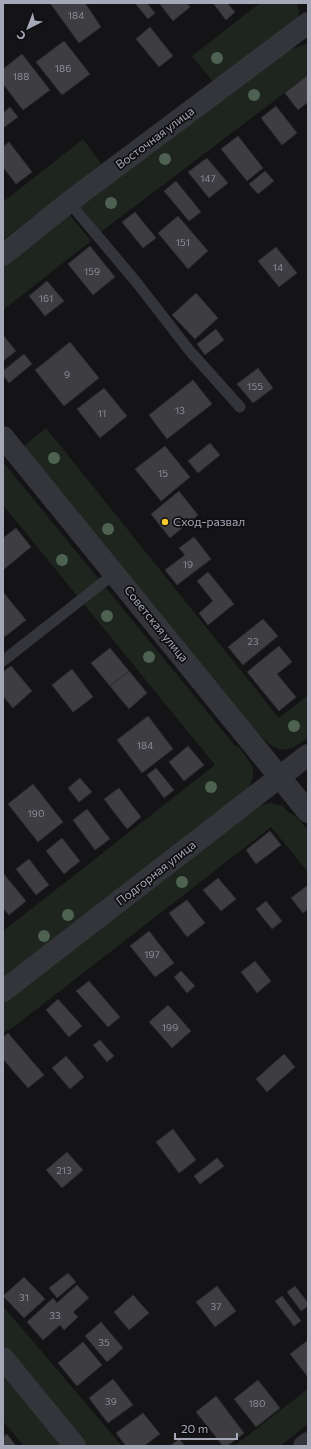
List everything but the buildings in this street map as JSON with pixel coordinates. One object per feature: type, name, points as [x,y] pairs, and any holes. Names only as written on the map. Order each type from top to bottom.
[{"type":"street","name":"Восточная улица","points":[[3,255],[69,202],[308,23]]},
{"type":"street","name":"Советская улица","points":[[3,437],[308,812]]},
{"type":"street","name":"Подгорная улица","points":[[3,991],[308,755]]},
{"type":"street","points":[[3,1358],[75,1446]]},
{"type":"street","points":[[304,1446],[308,1442]]},
{"type":"lane","points":[[69,202],[137,283],[188,350],[240,407]]},
{"type":"lane","points":[[3,661],[115,573]]},
{"type":"shaded area","points":[[260,3],[297,3],[299,13],[298,19],[213,82],[192,56]]},
{"type":"shaded area","points":[[308,43],[308,75],[101,232],[76,201],[287,51]]},
{"type":"shaded area","points":[[83,139],[101,164],[3,240],[3,202]]},
{"type":"shaded area","points":[[66,210],[91,241],[3,310],[3,263]]},
{"type":"shaded area","points":[[46,428],[279,718],[308,695],[308,738],[293,747],[282,750],[271,745],[258,734],[24,446]]},
{"type":"shaded area","points":[[3,462],[236,747],[238,746],[251,763],[253,774],[249,786],[244,793],[3,981],[3,931],[215,765],[3,505]]},
{"type":"shaded area","points":[[270,803],[283,806],[289,813],[296,816],[308,830],[308,872],[271,827],[15,1026],[3,1033],[3,1002],[260,806]]},
{"type":"shaded area","points":[[3,1306],[122,1446],[87,1446],[3,1345]]},
{"type":"shaded area","points":[[3,1371],[65,1446],[24,1446],[3,1421]]},
{"type":"shaded area","points":[[308,1389],[308,1424],[280,1446],[234,1446]]},
{"type":"place","name":"Сход-развал","points":[[165,522]]}]
